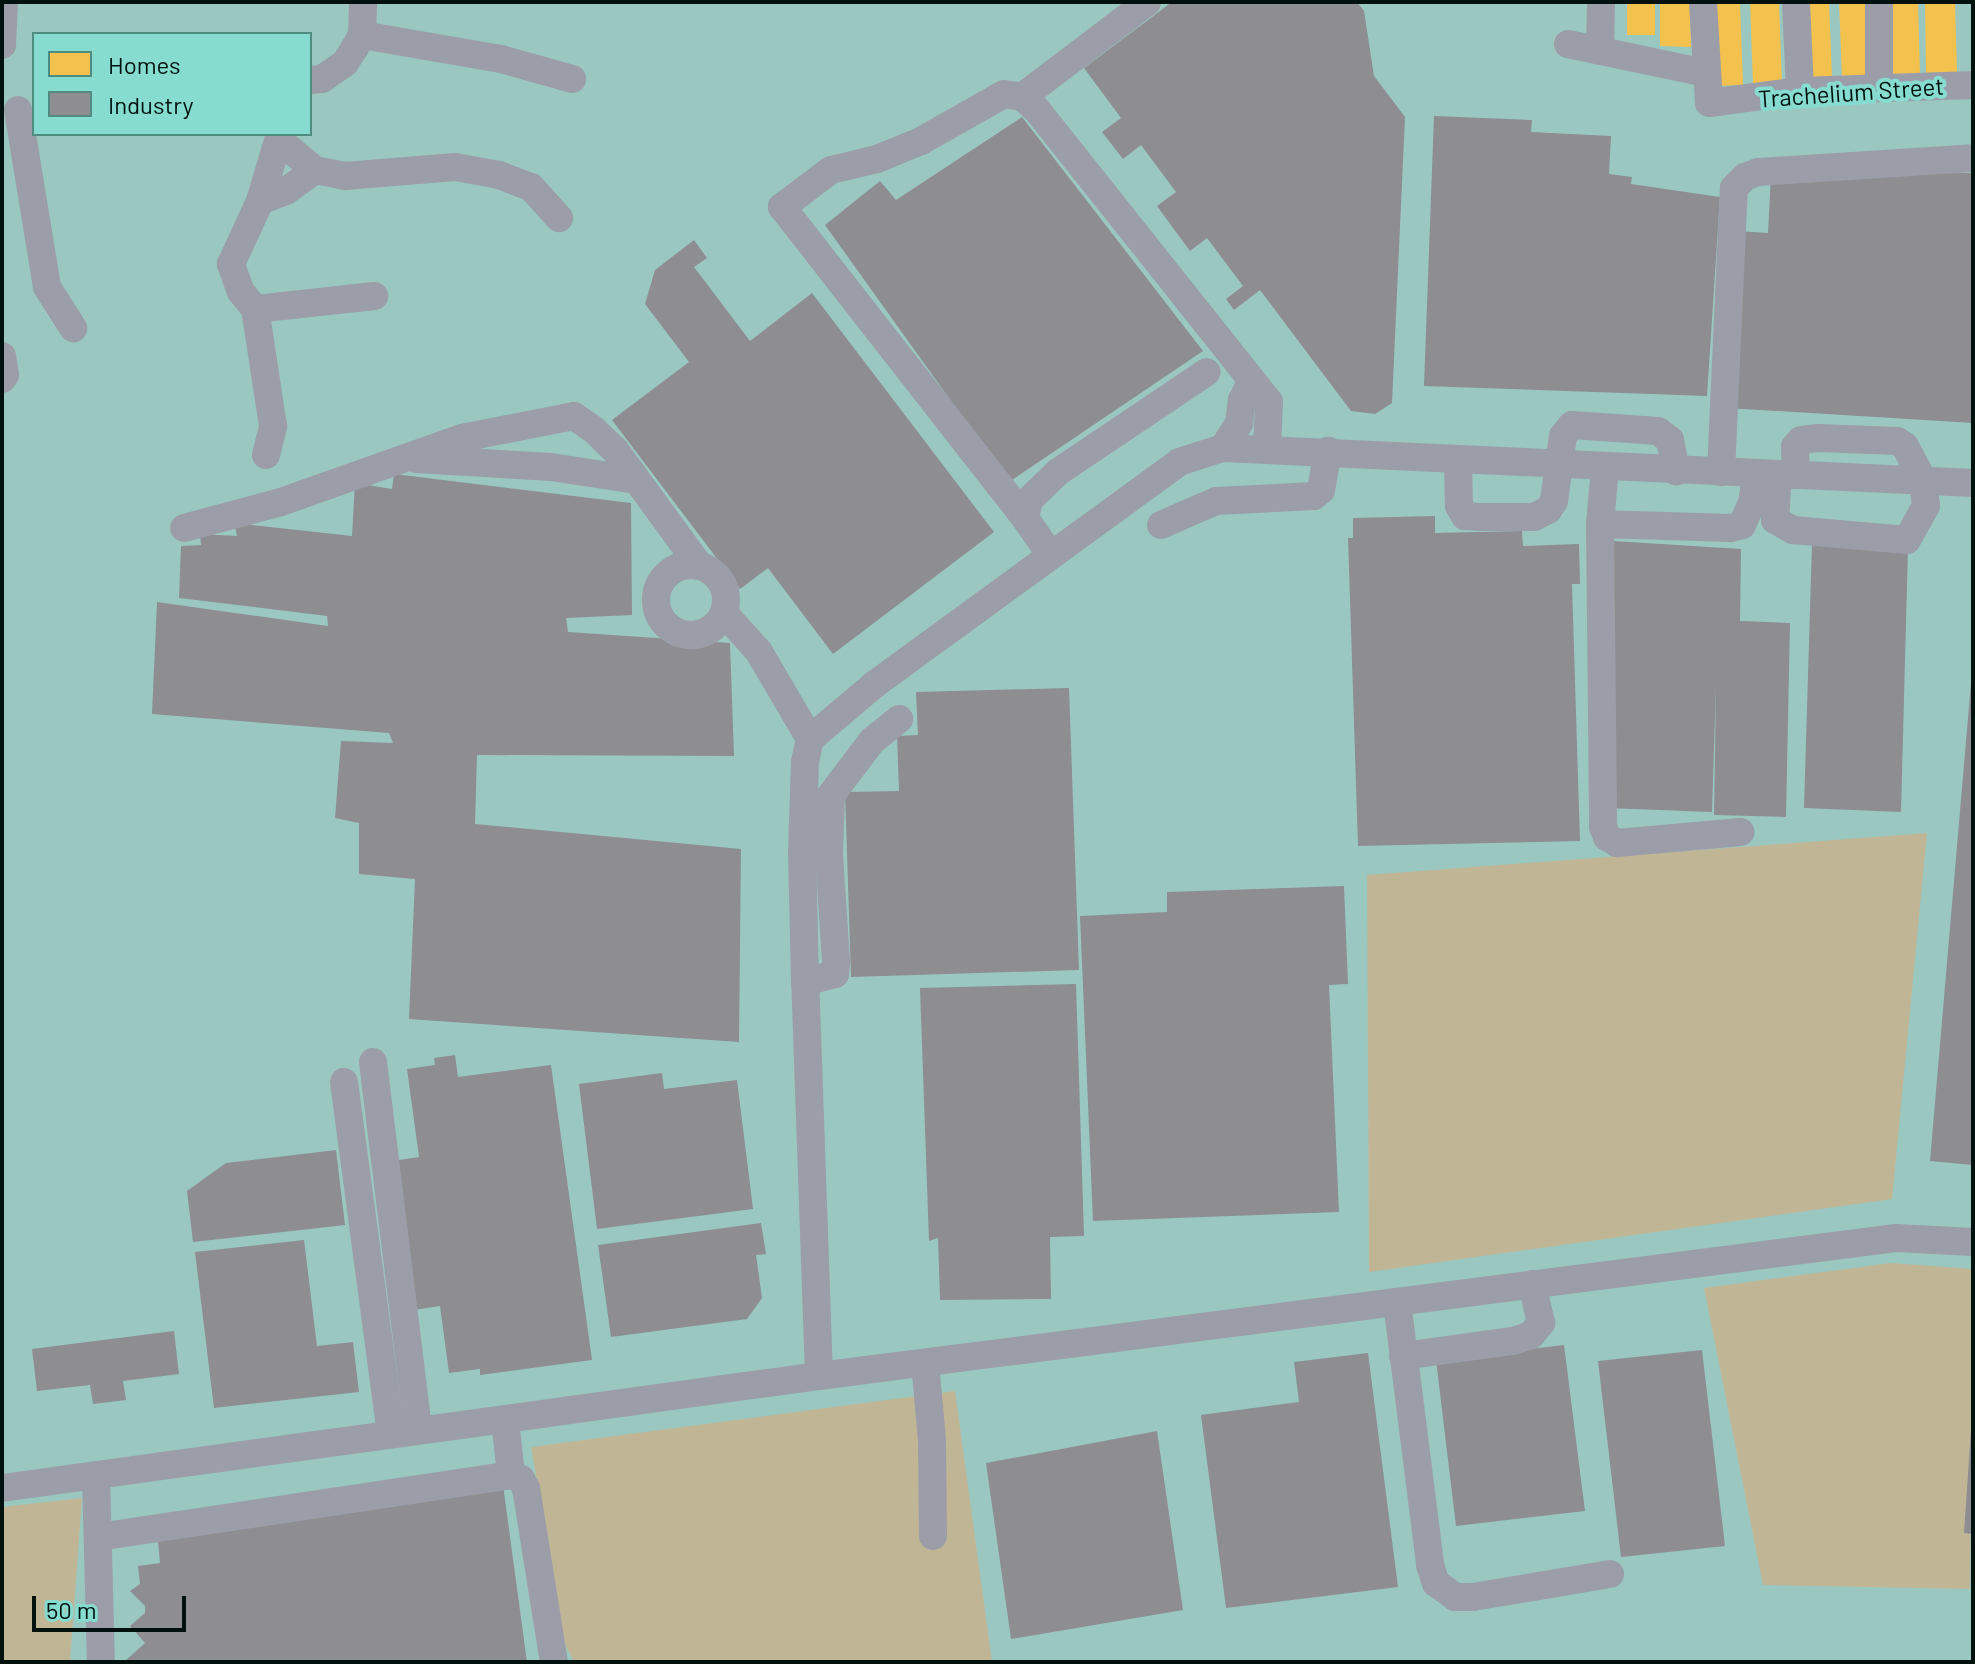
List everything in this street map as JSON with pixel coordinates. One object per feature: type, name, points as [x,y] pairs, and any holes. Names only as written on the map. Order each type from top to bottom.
[{"type":"street","points":[[2,45],[4,2]]},
{"type":"street","points":[[312,80],[322,79],[345,63],[362,35],[363,2]]},
{"type":"street","points":[[1022,97],[1147,2]]},
{"type":"street","points":[[1600,51],[1601,2]]},
{"type":"street","points":[[1568,44],[1706,73],[1703,2]]},
{"type":"street","points":[[1796,2],[1800,91]]},
{"type":"street","points":[[1879,2],[1879,86]]},
{"type":"street","points":[[362,35],[501,59],[572,79]]},
{"type":"street","name":"Trachelium Street","points":[[1706,73],[1709,103],[1800,91],[1973,85]]},
{"type":"street","points":[[1050,554],[782,207],[831,170],[877,159],[921,141],[1004,94],[1022,97],[1037,110],[1269,402],[1267,447]]},
{"type":"street","points":[[18,110],[47,287],[73,328]]},
{"type":"street","points":[[266,455],[273,426],[255,309],[241,292],[231,264],[260,201],[280,138],[315,170],[345,176],[455,167],[499,175],[531,187],[559,218]]},
{"type":"street","points":[[1721,472],[1734,188],[1745,177],[1758,172],[1973,158]]},
{"type":"street","points":[[260,201],[286,191],[315,170]]},
{"type":"street","points":[[255,309],[374,296]]},
{"type":"street","points":[[2,356],[5,375],[2,379]]},
{"type":"street","points":[[1025,518],[1029,500],[1058,472],[1207,372]]},
{"type":"street","points":[[1223,448],[1239,423],[1242,400],[1251,382]]},
{"type":"street","points":[[184,528],[281,502],[462,438],[574,416],[615,450],[699,565],[722,583],[726,603],[724,613],[712,628],[693,635],[674,630],[660,616],[656,596],[663,578],[679,566],[699,565]]},
{"type":"street","points":[[1458,460],[1459,506],[1465,516],[1481,517],[1534,517],[1548,510],[1557,487],[1557,465],[1563,436],[1572,425],[1645,429],[1670,440],[1676,471]]},
{"type":"street","points":[[1600,524],[1731,528],[1742,525],[1752,503],[1801,440],[1897,441],[1905,446],[1923,480],[1926,506],[1907,540],[1784,528],[1775,520],[1777,474]]},
{"type":"street","points":[[819,1376],[802,852],[805,762],[810,739],[875,684],[1179,462],[1223,448],[1267,447],[1458,460],[1973,483]]},
{"type":"street","points":[[1161,525],[1216,501],[1314,496],[1321,490],[1328,451]]},
{"type":"street","points":[[400,458],[551,467],[636,480]]},
{"type":"street","points":[[1605,467],[1600,524],[1603,827],[1607,837],[1617,843],[1741,832]]},
{"type":"street","points":[[724,613],[759,652],[810,739]]},
{"type":"street","points":[[805,982],[835,974],[829,855],[831,795],[872,741],[899,719]]},
{"type":"street","points":[[373,1062],[404,1432]]},
{"type":"street","points":[[344,1082],[404,1432]]},
{"type":"street","points":[[2,1488],[819,1376],[1896,1238],[1973,1242]]},
{"type":"street","points":[[1403,1356],[1531,1335],[1541,1323],[1532,1284]]},
{"type":"street","points":[[1397,1302],[1430,1565],[1436,1583],[1455,1597],[1473,1597],[1610,1574]]},
{"type":"street","points":[[925,1363],[932,1440],[933,1536]]},
{"type":"street","points":[[505,1419],[511,1475]]},
{"type":"street","points":[[96,1475],[101,1662]]},
{"type":"street","points":[[98,1537],[511,1475],[521,1479],[526,1488],[554,1662]]},
{"type":"shaded area","points":[[1927,833],[1892,1199],[1369,1272],[1367,875]]},
{"type":"shaded area","points":[[1891,1263],[1973,1269],[1970,1589],[1763,1585],[1704,1288]]},
{"type":"shaded area","points":[[955,1391],[992,1662],[574,1662],[565,1644],[531,1447]]},
{"type":"shaded area","points":[[82,1498],[70,1662],[2,1662],[2,1507]]},
{"type":"building: Homes","points":[[1627,2],[1655,2],[1655,35],[1627,35]]},
{"type":"building: Homes","points":[[1660,2],[1690,2],[1691,47],[1660,46]]},
{"type":"building: Homes","points":[[1711,2],[1740,2],[1743,85],[1714,86]]},
{"type":"building: Homes","points":[[1750,2],[1779,2],[1782,84],[1753,85]]},
{"type":"building: Homes","points":[[1798,2],[1829,2],[1832,77],[1801,78]]},
{"type":"building: Homes","points":[[1839,2],[1870,2],[1873,76],[1842,77]]},
{"type":"building: Homes","points":[[1888,2],[1918,2],[1920,74],[1889,74]]},
{"type":"building: Homes","points":[[1925,2],[1955,2],[1957,72],[1926,73]]},
{"type":"building: Industry","points":[[1172,2],[1357,2],[1364,11],[1374,76],[1405,117],[1392,403],[1375,414],[1351,411],[1260,290],[1234,310],[1226,299],[1243,286],[1207,238],[1190,251],[1157,206],[1176,192],[1141,145],[1123,159],[1102,132],[1121,118],[1084,68]]},
{"type":"building: Industry","points":[[1434,116],[1532,120],[1531,132],[1611,136],[1609,174],[1632,177],[1631,184],[1720,197],[1707,396],[1424,386]]},
{"type":"building: Industry","points":[[1022,117],[1203,351],[1009,482],[825,225],[880,181],[896,200]]},
{"type":"building: Industry","points":[[1973,173],[1973,423],[1727,408],[1736,231],[1768,233],[1771,174]]},
{"type":"building: Industry","points":[[694,240],[707,258],[694,267],[750,341],[812,293],[994,532],[833,654],[768,568],[740,589],[612,420],[689,362],[645,304],[655,270]]},
{"type":"building: Industry","points":[[394,474],[631,503],[632,615],[566,618],[568,632],[730,643],[734,756],[477,755],[475,824],[741,849],[739,1042],[409,1019],[415,879],[359,874],[359,823],[335,818],[341,741],[393,743],[389,733],[152,714],[157,602],[328,626],[327,616],[179,598],[181,546],[201,545],[200,534],[237,536],[234,523],[352,536],[355,483],[392,489]]},
{"type":"building: Industry","points":[[1435,516],[1435,533],[1522,531],[1523,546],[1579,544],[1580,584],[1572,584],[1580,841],[1358,846],[1348,538],[1353,538],[1353,518]]},
{"type":"building: Industry","points":[[1613,541],[1741,549],[1740,621],[1790,623],[1786,817],[1714,815],[1716,685],[1712,812],[1605,808]]},
{"type":"building: Industry","points":[[1812,543],[1908,547],[1901,812],[1804,808]]},
{"type":"building: Industry","points":[[1973,683],[1973,1165],[1930,1161]]},
{"type":"building: Industry","points":[[1069,688],[1079,970],[851,977],[845,792],[899,791],[897,736],[918,735],[916,692]]},
{"type":"building: Industry","points":[[1344,886],[1348,984],[1329,985],[1339,1212],[1093,1221],[1080,916],[1167,912],[1167,892]]},
{"type":"building: Industry","points":[[1076,984],[1084,1236],[1050,1237],[1051,1299],[940,1300],[938,1238],[929,1241],[920,988]]},
{"type":"building: Industry","points":[[455,1055],[458,1077],[551,1065],[592,1360],[480,1375],[480,1369],[449,1373],[440,1306],[407,1311],[386,1162],[419,1157],[407,1069],[435,1065],[434,1058]]},
{"type":"building: Industry","points":[[662,1073],[664,1089],[737,1080],[753,1209],[597,1229],[579,1084]]},
{"type":"building: Industry","points":[[336,1150],[345,1225],[193,1242],[187,1191],[226,1163]]},
{"type":"building: Industry","points":[[761,1223],[766,1254],[756,1255],[762,1298],[747,1319],[611,1337],[598,1245]]},
{"type":"building: Industry","points":[[304,1240],[317,1346],[353,1342],[359,1392],[214,1408],[195,1252]]},
{"type":"building: Industry","points":[[174,1331],[179,1374],[123,1381],[126,1400],[93,1404],[90,1385],[37,1391],[32,1349]]},
{"type":"building: Industry","points":[[1564,1345],[1585,1511],[1456,1526],[1436,1360]]},
{"type":"building: Industry","points":[[1702,1350],[1725,1546],[1621,1557],[1598,1361]]},
{"type":"building: Industry","points":[[1368,1353],[1398,1587],[1226,1608],[1201,1415],[1299,1402],[1294,1362]]},
{"type":"building: Industry","points":[[1973,1430],[1973,1534],[1964,1533]]},
{"type":"building: Industry","points":[[1157,1431],[1183,1610],[1011,1639],[986,1463]]},
{"type":"building: Industry","points":[[503,1485],[527,1662],[124,1662],[145,1643],[130,1626],[145,1613],[145,1606],[130,1591],[140,1584],[138,1566],[160,1563],[157,1531]]}]
